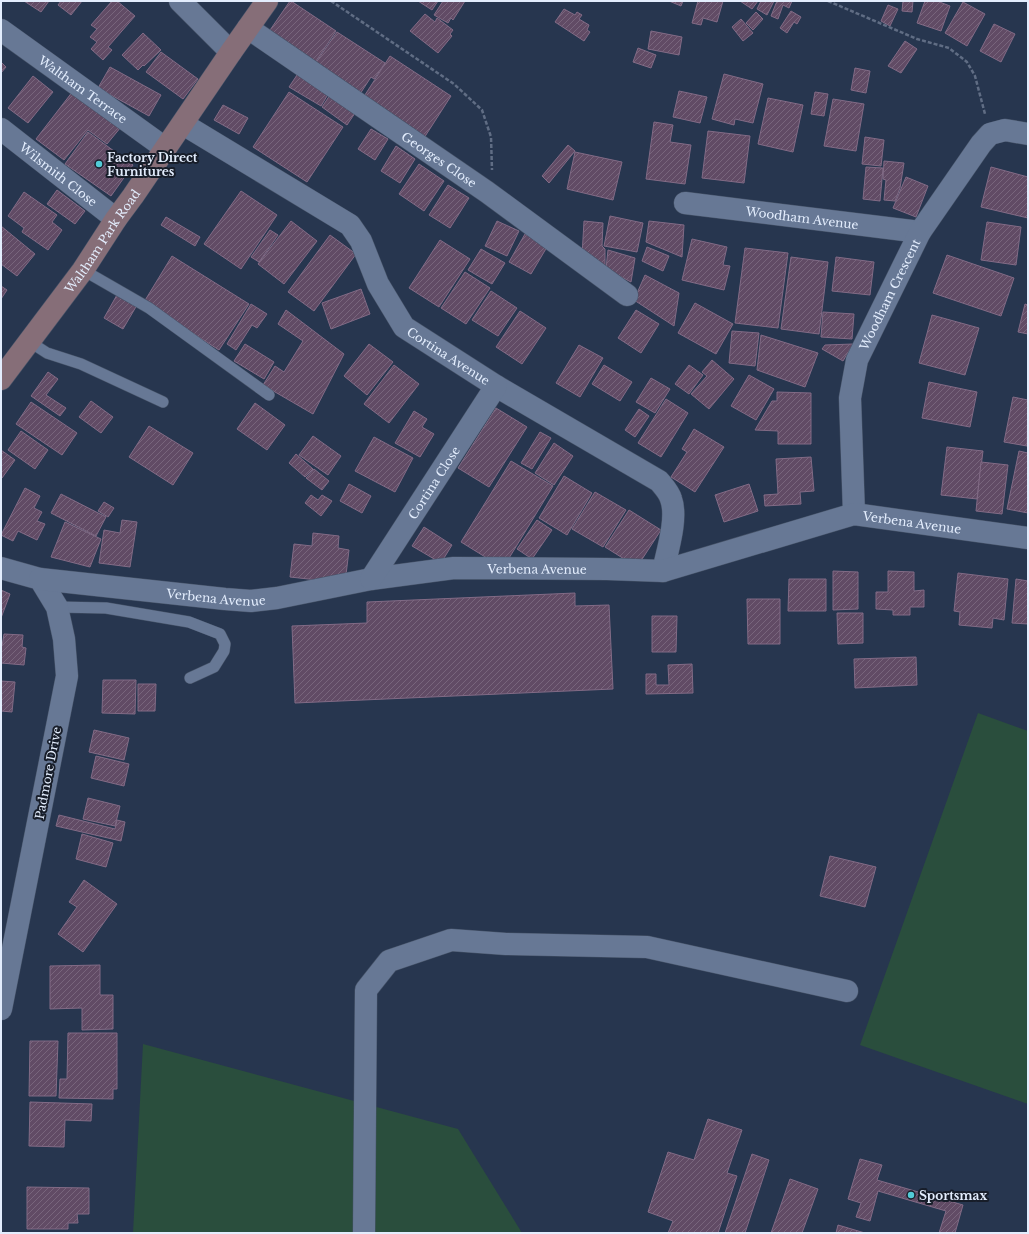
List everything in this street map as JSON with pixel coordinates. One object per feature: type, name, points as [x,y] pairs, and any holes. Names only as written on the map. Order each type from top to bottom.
[{"type":"main road","name":"Waltham Park Road","points":[[1,379],[83,270],[116,219],[267,1]]},
{"type":"street","points":[[180,1],[231,52]]},
{"type":"street","name":"Georges Close","points":[[248,28],[487,192],[627,295]]},
{"type":"street","name":"Waltham Terrace","points":[[1,30],[165,148]]},
{"type":"street","name":"Cortina Avenue","points":[[183,124],[350,225],[361,241],[378,284],[404,326],[496,386],[659,481],[666,489],[674,510],[663,571]]},
{"type":"street","name":"Wilsmith Close","points":[[1,129],[116,219]]},
{"type":"street","points":[[990,134],[1005,130],[1028,134]]},
{"type":"street","name":"Woodham Crescent","points":[[854,514],[850,398],[857,360],[920,232],[981,144],[990,134]]},
{"type":"street","name":"Woodham Avenue","points":[[685,203],[920,232]]},
{"type":"street","name":"Cortina Close","points":[[371,579],[496,386]]},
{"type":"street","name":"Verbena Avenue","points":[[40,579],[251,601],[277,598],[371,579],[454,568],[663,571],[854,514],[1028,538]]},
{"type":"street","points":[[1,568],[40,579]]},
{"type":"street","name":"Padmore Drive","points":[[1,1009],[67,676],[64,639],[57,607],[40,579]]},
{"type":"street","points":[[364,1233],[366,990],[389,961],[451,940],[506,944],[647,948],[847,992]]},
{"type":"lane","points":[[83,270],[149,308],[269,395]]},
{"type":"lane","points":[[30,342],[47,353],[81,364],[163,402]]},
{"type":"lane","points":[[57,607],[106,608],[189,622],[220,634],[225,644],[224,651],[214,667],[190,678]]},
{"type":"path","points":[[331,1],[454,84],[482,110],[491,137],[492,171],[487,192]]},
{"type":"path","points":[[828,1],[917,39],[949,48],[967,62],[975,76],[990,134]]},
{"type":"green space","points":[[978,713],[1028,731],[1028,1104],[860,1045]]},
{"type":"green space","points":[[143,1044],[458,1129],[522,1233],[133,1233]]},
{"type":"building","points":[[24,1],[49,1],[41,12]]},
{"type":"building","points":[[61,1],[82,1],[71,15],[58,5]]},
{"type":"building","points":[[112,1],[117,1],[135,16],[108,47],[112,50],[103,60],[91,49],[97,42],[90,37],[97,29],[91,25]]},
{"type":"building","points":[[290,1],[336,31],[314,64],[268,33]]},
{"type":"building","points":[[418,1],[438,1],[432,10]]},
{"type":"building","points":[[443,1],[465,1],[453,20],[451,18],[448,23],[434,15]]},
{"type":"building","points":[[669,1],[683,1],[681,6]]},
{"type":"building","points":[[698,1],[723,1],[717,22],[703,18],[701,25],[692,23]]},
{"type":"building","points":[[740,1],[758,1],[752,9]]},
{"type":"building","points":[[761,1],[774,1],[767,15],[757,9]]},
{"type":"building","points":[[777,1],[792,1],[789,8],[783,5],[778,19],[771,16]]},
{"type":"building","points":[[903,1],[913,1],[912,12],[902,11]]},
{"type":"building","points":[[925,1],[937,1],[950,6],[941,31],[917,23]]},
{"type":"building","points":[[963,2],[985,14],[967,46],[945,33]]},
{"type":"building","points":[[888,5],[898,9],[890,26],[881,21]]},
{"type":"building","points":[[564,9],[575,15],[577,12],[582,15],[579,19],[589,25],[587,30],[590,32],[584,41],[555,22]]},
{"type":"building","points":[[791,11],[801,17],[797,24],[794,22],[787,33],[780,28]]},
{"type":"building","points":[[756,12],[763,19],[753,30],[746,23]]},
{"type":"building","points":[[425,14],[435,22],[437,18],[453,30],[450,34],[452,36],[438,53],[410,31]]},
{"type":"building","points":[[741,19],[753,33],[743,41],[732,27]]},
{"type":"building","points":[[994,24],[1015,34],[1001,62],[980,51]]},
{"type":"building","points":[[651,31],[682,37],[679,55],[648,49]]},
{"type":"building","points":[[337,32],[385,63],[374,79],[371,77],[360,94],[315,64]]},
{"type":"building","points":[[143,33],[161,50],[138,70],[122,55]]},
{"type":"building","points":[[905,41],[917,49],[901,73],[888,66]]},
{"type":"building","points":[[638,48],[656,55],[651,68],[633,62]]},
{"type":"building","points":[[161,52],[198,79],[183,99],[146,72]]},
{"type":"building","points":[[390,56],[451,96],[424,138],[363,98]]},
{"type":"building","points":[[1,62],[6,67],[1,73]]},
{"type":"building","points":[[110,67],[161,95],[149,116],[98,88]]},
{"type":"building","points":[[855,68],[870,71],[866,93],[851,90]]},
{"type":"building","points":[[299,72],[330,91],[321,106],[289,87]]},
{"type":"building","points":[[724,74],[763,84],[753,123],[735,119],[734,125],[712,119]]},
{"type":"building","points":[[33,76],[53,92],[28,123],[8,108]]},
{"type":"building","points":[[73,91],[121,127],[107,144],[88,130],[64,160],[36,139]]},
{"type":"building","points":[[679,91],[707,97],[700,123],[673,117]]},
{"type":"building","points":[[289,92],[343,127],[307,182],[253,147]]},
{"type":"building","points":[[332,92],[357,110],[347,125],[322,107]]},
{"type":"building","points":[[815,92],[828,94],[824,116],[811,114]]},
{"type":"building","points":[[768,98],[803,105],[793,152],[758,144]]},
{"type":"building","points":[[833,99],[864,104],[856,151],[824,146]]},
{"type":"building","points":[[223,105],[248,118],[239,134],[214,120]]},
{"type":"building","points":[[654,122],[673,125],[670,142],[691,145],[685,184],[646,179]]},
{"type":"building","points":[[371,129],[388,139],[375,160],[358,149]]},
{"type":"building","points":[[708,131],[750,136],[744,183],[702,178]]},
{"type":"building","name":"Factory Direct Furnitures","points":[[88,132],[133,165],[111,196],[65,164]]},
{"type":"building","points":[[865,137],[884,140],[881,166],[862,164]]},
{"type":"building","points":[[568,145],[575,151],[549,183],[542,176]]},
{"type":"building","points":[[396,146],[415,159],[400,183],[381,171]]},
{"type":"building","points":[[575,152],[622,162],[613,200],[567,189]]},
{"type":"building","points":[[884,161],[904,163],[900,188],[895,201],[884,200],[886,180],[883,179]]},
{"type":"building","points":[[419,164],[444,181],[424,211],[399,194]]},
{"type":"building","points":[[866,167],[883,168],[880,201],[863,199]]},
{"type":"building","points":[[991,167],[1028,177],[1028,218],[981,207]]},
{"type":"building","points":[[906,177],[928,186],[916,217],[893,208]]},
{"type":"building","points":[[448,185],[469,198],[450,228],[429,215]]},
{"type":"building","points":[[57,190],[85,211],[75,224],[47,204]]},
{"type":"building","points":[[241,191],[277,215],[241,269],[204,244]]},
{"type":"building","points":[[24,192],[57,215],[52,222],[62,230],[48,250],[22,232],[24,228],[8,216]]},
{"type":"building","points":[[610,216],[643,223],[637,252],[604,246]]},
{"type":"building","points":[[166,217],[200,237],[195,246],[161,225]]},
{"type":"building","points":[[291,221],[317,241],[284,284],[258,264]]},
{"type":"building","points":[[497,221],[519,231],[507,256],[485,246]]},
{"type":"building","points":[[584,221],[603,223],[602,246],[605,249],[605,268],[582,256]]},
{"type":"building","points":[[649,221],[684,225],[682,257],[646,242]]},
{"type":"building","points":[[987,222],[1021,227],[1016,265],[981,260]]},
{"type":"building","points":[[1,226],[35,254],[17,276],[1,264]]},
{"type":"building","points":[[270,230],[278,235],[259,262],[251,257]]},
{"type":"building","points":[[525,234],[547,247],[531,274],[509,262]]},
{"type":"building","points":[[330,235],[356,254],[314,311],[288,292]]},
{"type":"building","points":[[692,239],[727,247],[723,265],[730,266],[724,290],[682,280]]},
{"type":"building","points":[[440,240],[470,259],[439,307],[409,288]]},
{"type":"building","points":[[647,247],[669,256],[663,271],[642,261]]},
{"type":"building","points":[[745,248],[788,253],[778,328],[735,323]]},
{"type":"building","points":[[481,249],[505,263],[492,284],[468,270]]},
{"type":"building","points":[[608,250],[635,258],[631,282],[606,269]]},
{"type":"building","points":[[947,255],[1014,278],[1001,316],[933,293]]},
{"type":"building","points":[[172,256],[249,304],[219,350],[144,302]]},
{"type":"building","points":[[791,257],[828,262],[819,334],[781,329]]},
{"type":"building","points":[[836,257],[874,262],[870,295],[832,291]]},
{"type":"building","points":[[465,272],[490,288],[466,324],[441,308]]},
{"type":"building","points":[[645,275],[679,293],[674,326],[634,300]]},
{"type":"building","points":[[1,286],[7,290],[1,299]]},
{"type":"building","points":[[361,289],[370,314],[331,329],[322,303]]},
{"type":"building","points":[[491,291],[517,308],[498,336],[472,320]]},
{"type":"building","points":[[118,293],[137,305],[123,329],[104,318]]},
{"type":"building","points":[[695,303],[733,324],[716,354],[678,333]]},
{"type":"building","points":[[251,304],[267,314],[257,328],[252,325],[236,350],[227,344]]},
{"type":"building","points":[[1025,304],[1028,305],[1028,334],[1018,332]]},
{"type":"building","points":[[286,310],[344,354],[313,414],[263,385],[275,366],[284,372],[303,341],[278,324]]},
{"type":"building","points":[[636,310],[659,324],[641,353],[618,338]]},
{"type":"building","points":[[520,311],[546,328],[522,364],[496,347]]},
{"type":"building","points":[[823,312],[854,314],[852,339],[821,337]]},
{"type":"building","points":[[932,315],[979,328],[965,375],[919,363]]},
{"type":"building","points":[[732,331],[759,333],[755,366],[729,363]]},
{"type":"building","points":[[761,335],[818,353],[805,387],[757,370]]},
{"type":"building","points":[[245,344],[274,362],[264,379],[234,361]]},
{"type":"building","points":[[369,344],[393,362],[367,395],[344,376]]},
{"type":"building","points":[[853,344],[843,361],[822,349],[825,345]]},
{"type":"building","points":[[579,345],[603,358],[580,397],[556,383]]},
{"type":"building","points":[[712,360],[734,379],[709,409],[691,394],[707,376],[702,372]]},
{"type":"building","points":[[394,365],[419,384],[389,423],[364,404]]},
{"type":"building","points":[[604,365],[632,382],[620,401],[592,384]]},
{"type":"building","points":[[689,365],[703,375],[689,394],[675,384]]},
{"type":"building","points":[[48,372],[58,379],[46,395],[66,408],[60,416],[31,396]]},
{"type":"building","points":[[749,375],[774,389],[756,420],[731,406]]},
{"type":"building","points":[[651,378],[670,389],[655,413],[636,402]]},
{"type":"building","points":[[929,382],[977,392],[970,427],[922,418]]},
{"type":"building","points":[[777,392],[811,393],[811,444],[778,444],[778,431],[755,430],[772,401],[777,401]]},
{"type":"building","points":[[1013,397],[1028,400],[1027,446],[1004,442]]},
{"type":"building","points":[[666,399],[688,413],[661,457],[638,443]]},
{"type":"building","points":[[91,401],[113,417],[101,433],[79,417]]},
{"type":"building","points":[[31,402],[77,433],[62,455],[16,424]]},
{"type":"building","points":[[255,403],[285,425],[267,450],[237,429]]},
{"type":"building","points":[[496,408],[527,427],[489,487],[458,468]]},
{"type":"building","points":[[639,409],[649,416],[635,437],[625,430]]},
{"type":"building","points":[[414,411],[427,419],[422,427],[434,434],[420,457],[395,443]]},
{"type":"building","points":[[149,426],[193,453],[173,485],[129,457]]},
{"type":"building","points":[[694,429],[724,447],[695,492],[671,477],[687,452],[682,449]]},
{"type":"building","points":[[21,431],[48,450],[35,469],[8,450]]},
{"type":"building","points":[[540,432],[551,438],[532,469],[521,463]]},
{"type":"building","points":[[313,436],[341,456],[328,475],[299,455]]},
{"type":"building","points":[[374,437],[413,458],[395,492],[355,471]]},
{"type":"building","points":[[554,443],[573,456],[554,485],[535,473]]},
{"type":"building","points":[[947,447],[983,451],[977,499],[941,495]]},
{"type":"building","points":[[1,450],[15,460],[2,478],[1,477]]},
{"type":"building","points":[[1019,451],[1028,453],[1028,513],[1007,509]]},
{"type":"building","points":[[296,454],[313,469],[305,477],[289,463]]},
{"type":"building","points":[[811,457],[814,491],[800,492],[801,504],[765,506],[764,495],[778,494],[776,459]]},
{"type":"building","points":[[511,461],[553,486],[503,568],[461,542]]},
{"type":"building","points":[[981,462],[1008,465],[1002,514],[976,511]]},
{"type":"building","points":[[314,469],[329,481],[322,490],[306,478]]},
{"type":"building","points":[[564,476],[592,493],[567,535],[539,518]]},
{"type":"building","points":[[349,484],[371,496],[362,513],[340,501]]},
{"type":"building","points":[[749,484],[758,511],[724,522],[715,495]]},
{"type":"building","points":[[25,488],[40,496],[34,508],[42,512],[37,521],[45,524],[37,540],[18,531],[13,541],[1,535]]},
{"type":"building","points":[[595,492],[626,510],[603,547],[572,529]]},
{"type":"building","points":[[61,494],[106,517],[96,536],[51,513]]},
{"type":"building","points":[[311,495],[318,500],[322,495],[332,501],[321,516],[305,503]]},
{"type":"building","points":[[104,502],[114,508],[108,517],[98,511]]},
{"type":"building","points":[[629,510],[661,530],[637,567],[605,547]]},
{"type":"building","points":[[122,520],[137,522],[130,567],[99,563],[104,530],[120,533]]},
{"type":"building","points":[[537,520],[552,530],[532,559],[517,549]]},
{"type":"building","points":[[65,522],[101,539],[90,567],[51,557]]},
{"type":"building","points":[[424,527],[452,545],[441,563],[412,546]]},
{"type":"building","points":[[313,533],[339,536],[338,548],[349,550],[345,583],[290,577],[294,544],[312,546]]},
{"type":"building","points":[[833,571],[858,572],[858,609],[833,610]]},
{"type":"building","points":[[888,571],[914,572],[914,591],[924,590],[924,607],[910,607],[910,615],[893,615],[893,610],[876,609],[876,592],[888,592]]},
{"type":"building","points":[[958,573],[1008,579],[1004,620],[993,618],[992,628],[959,625],[960,612],[954,611]]},
{"type":"building","points":[[789,579],[826,579],[826,611],[788,611]]},
{"type":"building","points":[[1016,579],[1028,581],[1028,624],[1012,623]]},
{"type":"building","points":[[1,590],[10,594],[1,618]]},
{"type":"building","points":[[575,593],[575,606],[609,605],[613,689],[295,703],[292,626],[367,623],[367,602]]},
{"type":"building","points":[[747,599],[780,599],[780,644],[748,644]]},
{"type":"building","points":[[837,613],[863,613],[863,643],[838,644]]},
{"type":"building","points":[[652,616],[677,616],[676,652],[652,652]]},
{"type":"building","points":[[4,634],[23,635],[22,647],[26,648],[24,665],[1,663],[1,646]]},
{"type":"building","points":[[916,657],[917,685],[855,688],[854,659]]},
{"type":"building","points":[[692,664],[693,693],[646,694],[646,674],[656,674],[656,685],[669,685],[668,665]]},
{"type":"building","points":[[103,680],[136,680],[135,714],[102,713]]},
{"type":"building","points":[[1,681],[15,682],[12,712],[1,711]]},
{"type":"building","points":[[138,684],[156,684],[155,711],[138,711]]},
{"type":"building","points":[[94,730],[129,738],[124,760],[89,752]]},
{"type":"building","points":[[96,756],[129,764],[124,786],[91,778]]},
{"type":"building","points":[[88,798],[120,806],[115,826],[83,819]]},
{"type":"building","points":[[59,815],[115,829],[117,820],[125,822],[121,841],[56,826]]},
{"type":"building","points":[[82,834],[113,843],[106,867],[76,859]]},
{"type":"building","points":[[830,856],[876,867],[865,907],[820,896]]},
{"type":"building","points":[[84,880],[117,904],[83,952],[58,934],[77,907],[69,902]]},
{"type":"building","points":[[100,965],[100,995],[113,995],[113,1029],[82,1030],[82,1008],[50,1009],[50,966]]},
{"type":"building","points":[[68,1033],[117,1033],[117,1089],[113,1089],[113,1099],[59,1098],[60,1079],[67,1079]]},
{"type":"building","points":[[30,1041],[58,1041],[56,1096],[29,1096]]},
{"type":"building","points":[[30,1102],[92,1104],[91,1121],[65,1120],[64,1147],[29,1146]]},
{"type":"building","points":[[708,1119],[742,1130],[727,1173],[737,1176],[718,1233],[668,1233],[673,1221],[648,1212],[668,1152],[694,1160]]},
{"type":"building","points":[[752,1154],[769,1160],[745,1233],[725,1233]]},
{"type":"building","name":"Sportsmax","points":[[860,1159],[882,1165],[877,1180],[963,1205],[955,1233],[939,1233],[946,1211],[878,1191],[870,1221],[856,1217],[861,1203],[848,1199]]},
{"type":"building","points":[[790,1179],[818,1189],[802,1233],[771,1233]]},
{"type":"building","points":[[27,1187],[89,1188],[89,1214],[77,1214],[78,1223],[68,1223],[68,1229],[27,1229]]},
{"type":"building","points":[[838,1225],[865,1233],[836,1233]]},
{"type":"place","name":"Factory Direct Furnitures","points":[[99,164]]},
{"type":"place","name":"Sportsmax","points":[[911,1195]]}]
